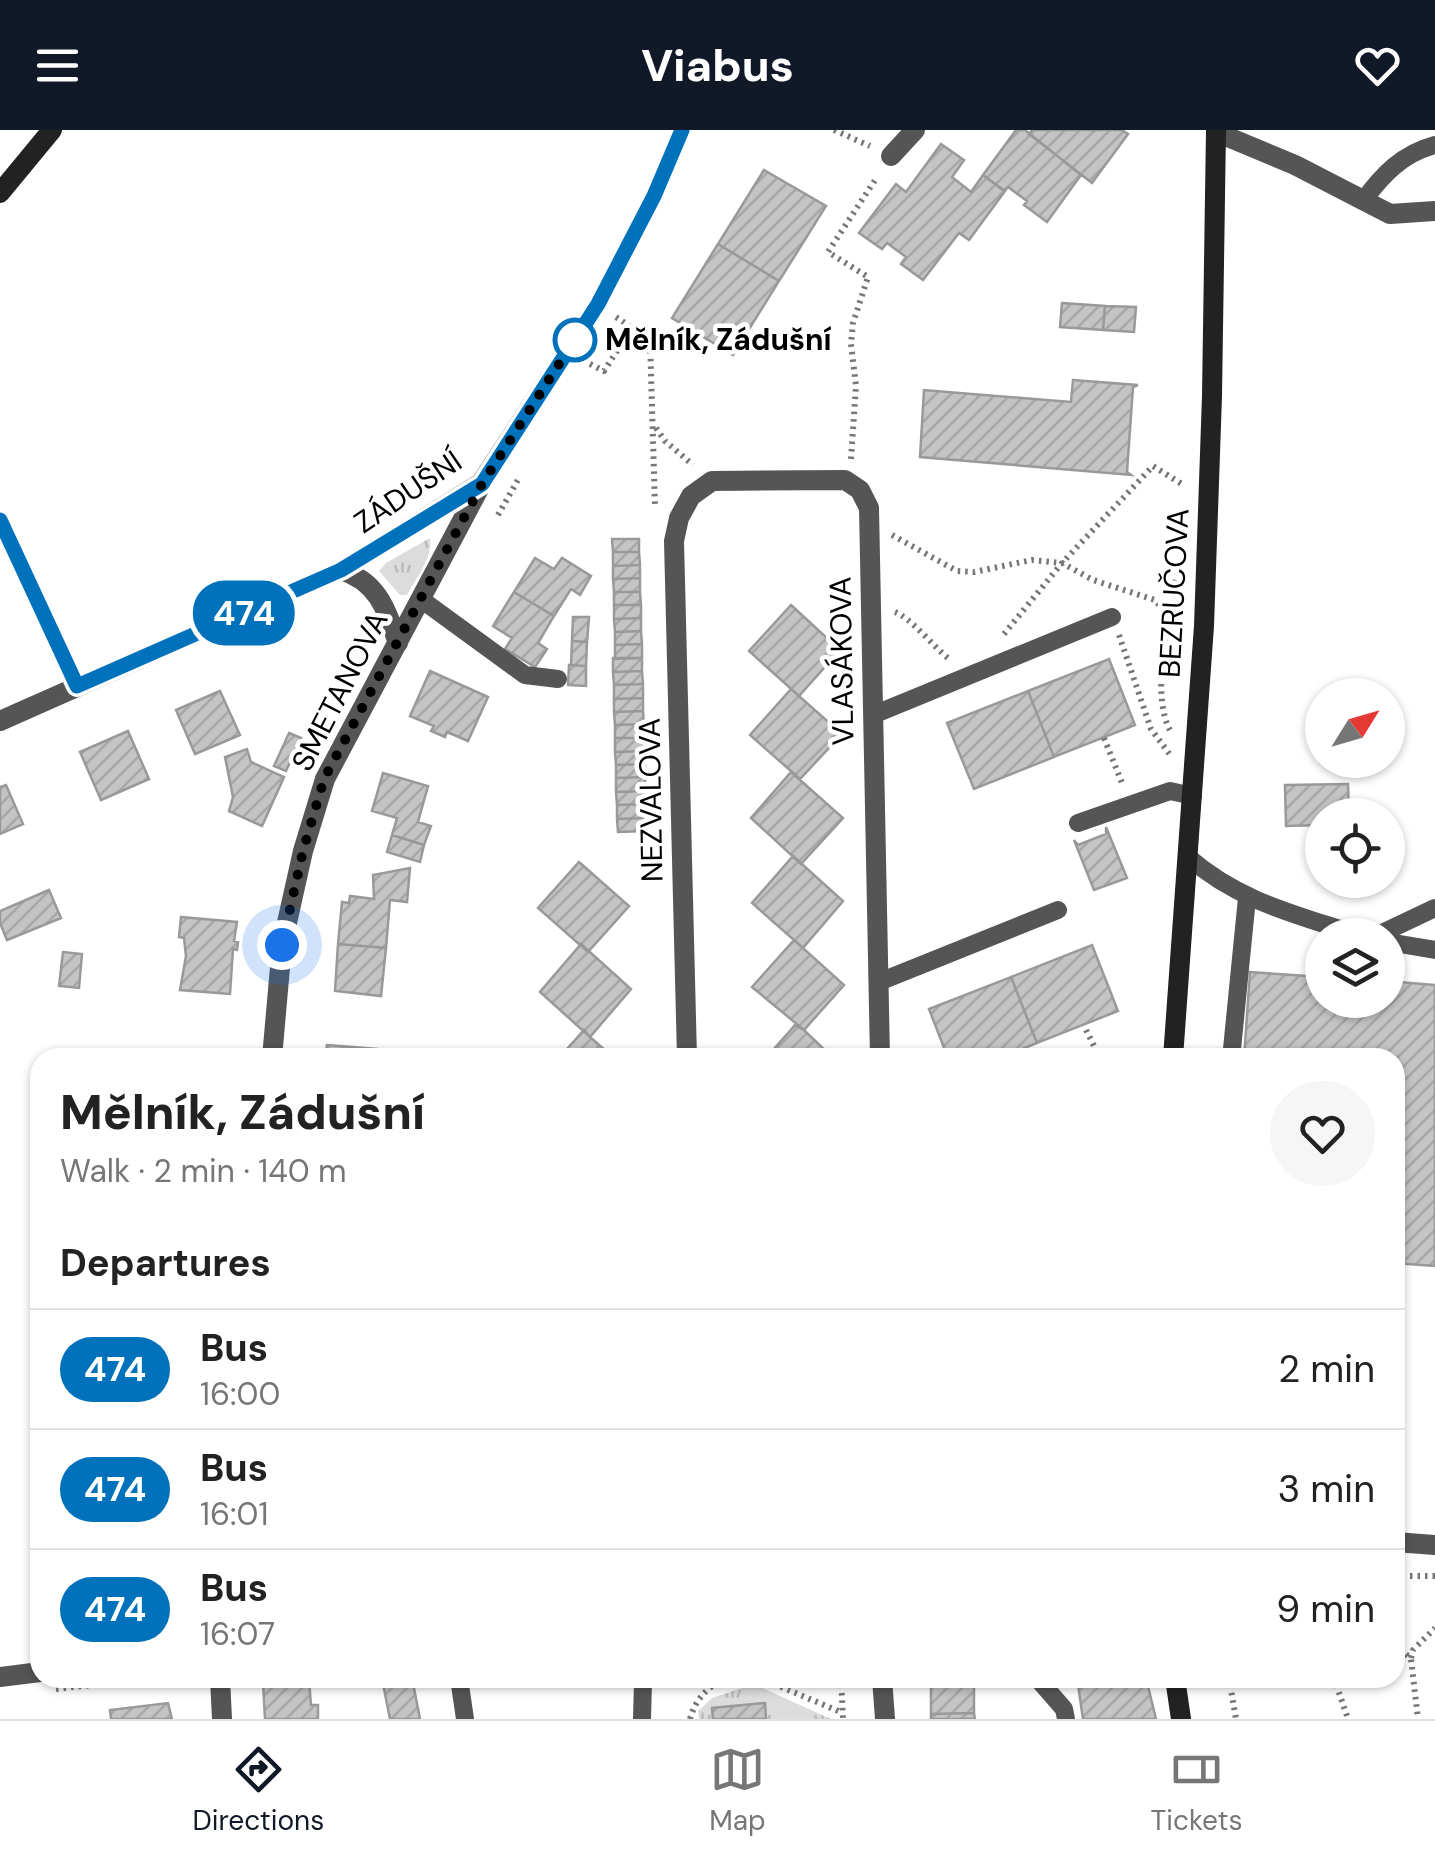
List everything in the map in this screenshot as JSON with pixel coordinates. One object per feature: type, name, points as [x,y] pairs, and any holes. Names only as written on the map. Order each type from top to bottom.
[{"type":"street","points":[[0,192],[52,130]]},
{"type":"street","name":"ZÁDUŠNÍ","points":[[0,722],[341,570],[482,484],[598,304],[654,196],[682,130]]},
{"type":"street","points":[[890,156],[915,130]]},
{"type":"street","points":[[1216,131],[1295,165],[1390,214],[1435,210]]},
{"type":"street","name":"BEZRUČOVA","points":[[1174,1048],[1204,626],[1216,131]]},
{"type":"street","points":[[712,481],[845,480]]},
{"type":"street","name":"VLASÁKOVA","points":[[845,480],[860,490],[869,522],[880,1048]]},
{"type":"street","name":"NEZVALOVA","points":[[687,1048],[674,540],[690,496],[712,481]]},
{"type":"street","name":"SMETANOVA","points":[[273,1048],[282,945],[324,779],[482,484]]},
{"type":"street","points":[[0,520],[77,686]]},
{"type":"street","points":[[341,570],[360,576],[374,588],[398,643]]},
{"type":"street","points":[[1405,1543],[1435,1545]]},
{"type":"street","points":[[0,1677],[30,1681]]},
{"type":"street","points":[[220,1688],[222,1719]]},
{"type":"street","points":[[883,1688],[885,1719]]},
{"type":"street","points":[[1176,1688],[1181,1719]]},
{"type":"lane","points":[[1363,201],[1378,180],[1405,156],[1435,144]]},
{"type":"lane","points":[[422,600],[525,675],[558,679]]},
{"type":"lane","points":[[873,714],[1112,616]]},
{"type":"lane","points":[[1078,823],[1170,792],[1192,796]]},
{"type":"lane","points":[[1188,857],[1216,881],[1247,898],[1307,918]]},
{"type":"lane","points":[[1232,1048],[1247,898]]},
{"type":"lane","points":[[1405,922],[1435,908]]},
{"type":"lane","points":[[878,982],[1058,910]]},
{"type":"lane","points":[[1405,945],[1435,950]]},
{"type":"lane","points":[[459,1688],[464,1719]]},
{"type":"lane","points":[[642,1719],[643,1688]]},
{"type":"lane","points":[[1046,1688],[1064,1709],[1066,1719]]},
{"type":"path","points":[[834,130],[890,156],[828,252],[868,278],[853,323],[856,386],[852,456],[845,480]]},
{"type":"path","points":[[598,304],[650,340],[655,427],[712,481]]},
{"type":"path","points":[[590,364],[604,371],[632,328]]},
{"type":"path","points":[[871,603],[906,616],[924,638],[972,674],[1062,564],[1153,466],[1188,488],[1190,499]]},
{"type":"path","points":[[869,522],[957,571],[974,572],[1032,560],[1062,564],[1094,580],[1155,600],[1168,615]]},
{"type":"path","points":[[1094,580],[1112,616],[1151,729],[1174,757],[1176,741],[1165,721],[1162,704],[1168,615],[1180,563]]},
{"type":"path","points":[[1104,738],[1132,805]]},
{"type":"path","points":[[1086,1030],[1095,1048]]},
{"type":"path","points":[[1405,1576],[1435,1576]]},
{"type":"path","points":[[1418,1719],[1411,1659],[1413,1650],[1435,1628]]},
{"type":"path","points":[[1405,1653],[1411,1659]]},
{"type":"path","points":[[690,1719],[706,1688]]},
{"type":"path","points":[[782,1688],[843,1716],[841,1688]]},
{"type":"path","points":[[1231,1688],[1236,1719]]},
{"type":"path","points":[[1337,1688],[1348,1719]]},
{"type":"green space","points":[[430,538],[423,568],[407,595],[400,595],[379,571]]},
{"type":"green space","points":[[742,1688],[763,1688],[831,1719],[766,1719],[764,1703],[713,1708],[713,1719],[699,1719],[698,1711],[712,1698]]},
{"type":"building","points":[[1016,130],[1025,130],[1081,175],[1047,222],[1008,187],[1004,191],[983,175]]},
{"type":"building","points":[[1032,130],[1122,130],[1128,134],[1092,183],[1029,134]]},
{"type":"building","points":[[941,144],[964,160],[952,177],[971,192],[983,175],[1005,191],[969,240],[959,233],[923,280],[901,264],[906,257],[887,243],[882,249],[859,233],[896,184],[906,192]]},
{"type":"building","points":[[764,170],[826,206],[779,281],[718,244]]},
{"type":"building","points":[[718,244],[779,281],[733,355],[672,318]]},
{"type":"building","points":[[1062,303],[1105,306],[1103,330],[1060,327]]},
{"type":"building","points":[[1105,306],[1136,307],[1134,332],[1103,330]]},
{"type":"building","points":[[1073,380],[1138,385],[1133,387],[1127,472],[1131,475],[920,457],[924,390],[1071,402]]},
{"type":"building","points":[[612,539],[639,539],[639,552],[613,552]]},
{"type":"building","points":[[613,552],[639,552],[640,565],[613,566]]},
{"type":"building","points":[[535,558],[554,569],[562,558],[591,576],[580,595],[571,589],[554,616],[514,592]]},
{"type":"building","points":[[640,565],[640,578],[613,579],[613,566]]},
{"type":"building","points":[[640,578],[640,592],[614,592],[613,579]]},
{"type":"building","points":[[514,592],[554,616],[538,643],[547,649],[535,667],[505,649],[512,638],[493,626]]},
{"type":"building","points":[[614,592],[640,592],[641,605],[614,605]]},
{"type":"building","points":[[614,605],[641,605],[641,618],[614,619]]},
{"type":"building","points":[[791,605],[840,650],[799,696],[749,651]]},
{"type":"building","points":[[573,617],[589,617],[587,642],[572,641]]},
{"type":"building","points":[[641,618],[641,631],[615,632],[614,619]]},
{"type":"building","points":[[641,631],[642,644],[615,645],[615,632]]},
{"type":"building","points":[[572,641],[587,642],[586,666],[571,665]]},
{"type":"building","points":[[642,644],[642,658],[615,659],[615,645]]},
{"type":"building","points":[[613,658],[642,658],[642,671],[613,672]]},
{"type":"building","points":[[1109,659],[1135,725],[1054,757],[1028,691]]},
{"type":"building","points":[[569,665],[586,666],[586,686],[568,685]]},
{"type":"building","points":[[430,671],[488,697],[468,741],[447,732],[445,737],[431,731],[434,726],[410,716]]},
{"type":"building","points":[[642,671],[643,684],[614,685],[613,672]]},
{"type":"building","points":[[643,684],[643,698],[614,699],[614,685]]},
{"type":"building","points":[[791,689],[842,734],[800,779],[750,735]]},
{"type":"building","points":[[220,691],[240,735],[195,754],[176,710]]},
{"type":"building","points":[[1028,691],[1054,757],[974,789],[947,723]]},
{"type":"building","points":[[643,698],[643,711],[614,712],[614,699]]},
{"type":"building","points":[[643,711],[644,724],[615,725],[614,712]]},
{"type":"building","points":[[644,724],[644,738],[615,738],[615,725]]},
{"type":"building","points":[[128,731],[149,779],[101,800],[80,752]]},
{"type":"building","points":[[289,733],[301,738],[286,771],[274,766]]},
{"type":"building","points":[[615,738],[644,738],[644,751],[615,752]]},
{"type":"building","points":[[247,749],[251,762],[284,777],[262,826],[229,811],[233,797],[225,757]]},
{"type":"building","points":[[644,751],[645,764],[616,765],[615,752]]},
{"type":"building","points":[[645,764],[645,777],[616,778],[616,765]]},
{"type":"building","points":[[791,772],[843,818],[801,864],[751,818]]},
{"type":"building","points":[[383,773],[428,786],[418,822],[431,826],[424,845],[392,835],[397,818],[372,811]]},
{"type":"building","points":[[645,777],[645,791],[616,792],[616,778]]},
{"type":"building","points":[[1348,784],[1348,798],[1305,798],[1305,825],[1286,826],[1285,785]]},
{"type":"building","points":[[6,785],[23,824],[0,834],[0,787]]},
{"type":"building","points":[[645,791],[646,804],[617,805],[616,792]]},
{"type":"building","points":[[646,804],[646,818],[617,819],[617,805]]},
{"type":"building","points":[[646,818],[646,831],[618,832],[617,819]]},
{"type":"building","points":[[1106,827],[1127,878],[1094,890],[1074,840],[1078,845],[1106,834]]},
{"type":"building","points":[[392,835],[424,845],[420,862],[387,852]]},
{"type":"building","points":[[793,856],[843,901],[803,948],[752,903]]},
{"type":"building","points":[[579,862],[629,906],[588,952],[538,908]]},
{"type":"building","points":[[410,868],[407,902],[390,900],[386,948],[338,944],[342,902],[349,903],[350,896],[374,899],[373,875]]},
{"type":"building","points":[[49,890],[61,918],[7,940],[0,911]]},
{"type":"building","points":[[181,917],[237,922],[230,994],[180,990],[186,956],[184,938],[179,937]]},
{"type":"building","points":[[794,940],[844,985],[804,1030],[752,987]]},
{"type":"building","points":[[338,944],[386,948],[381,996],[335,991]]},
{"type":"building","points":[[581,944],[631,989],[590,1037],[540,992]]},
{"type":"building","points":[[1092,945],[1118,1011],[1037,1043],[1011,977]]},
{"type":"building","points":[[63,952],[82,954],[79,988],[59,986]]},
{"type":"building","points":[[1250,972],[1305,976],[1305,1018],[1405,1018],[1405,982],[1435,985],[1435,1266],[1405,1264],[1405,1048],[1245,1048]]},
{"type":"building","points":[[1011,977],[1037,1043],[1025,1048],[944,1048],[929,1009]]},
{"type":"building","points":[[795,1025],[823,1048],[775,1048]]},
{"type":"building","points":[[584,1030],[603,1048],[568,1048]]},
{"type":"building","points":[[263,1688],[310,1688],[311,1705],[318,1705],[318,1719],[265,1719]]},
{"type":"building","points":[[384,1688],[414,1688],[420,1719],[390,1719]]},
{"type":"building","points":[[931,1688],[974,1688],[974,1713],[931,1714]]},
{"type":"building","points":[[1078,1688],[1148,1688],[1156,1719],[1083,1719]]},
{"type":"building","points":[[168,1703],[172,1719],[111,1719],[110,1710]]},
{"type":"building","points":[[765,1703],[766,1719],[713,1719],[712,1708]]},
{"type":"building","points":[[974,1713],[975,1719],[931,1719],[931,1714]]},
{"type":"bus line","name":"474","points":[[0,520],[77,686],[341,570],[404,534],[482,484],[598,304],[654,196],[682,130]]},
{"type":"place","name":"Mělník, Zádušní","points":[[575,340]]},
{"type":"route","points":[[282,945],[324,779],[482,484],[577,336],[575,340]]}]
